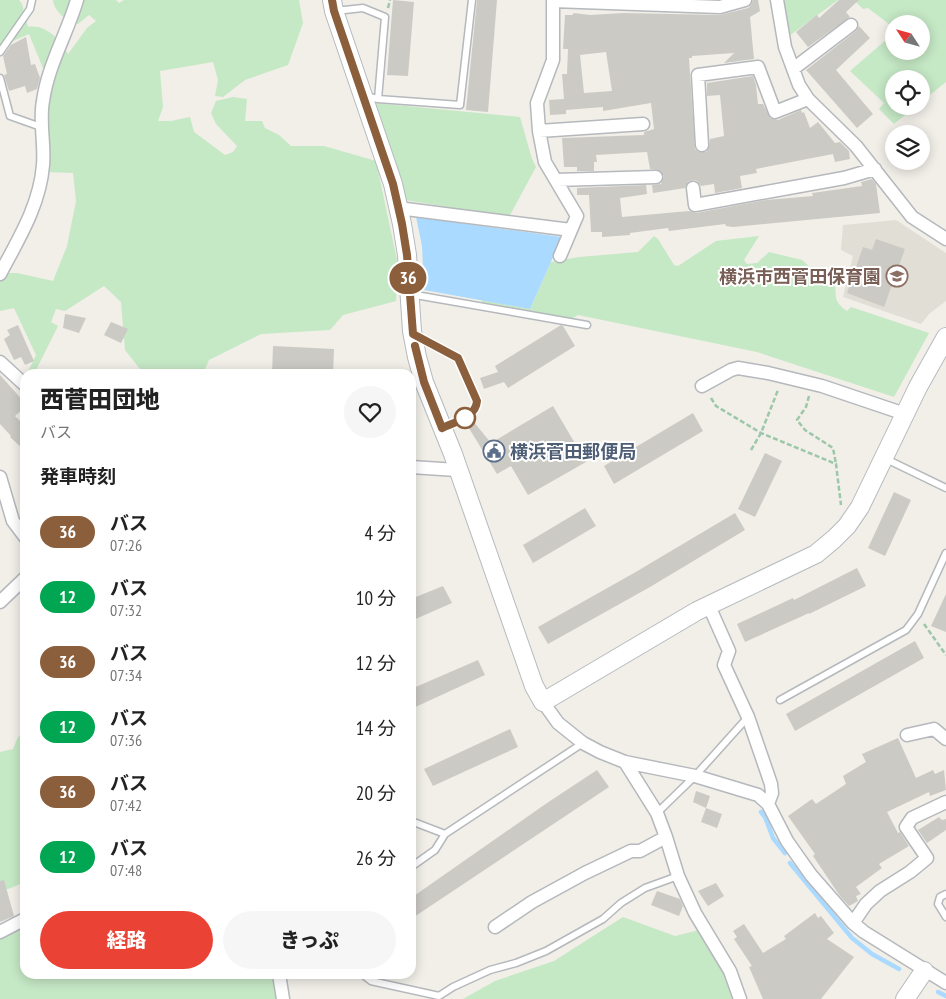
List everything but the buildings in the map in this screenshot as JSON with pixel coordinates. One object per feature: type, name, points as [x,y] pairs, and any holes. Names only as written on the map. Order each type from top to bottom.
[{"type":"street","points":[[0,274],[28,222],[39,192],[44,165],[41,127],[43,100],[52,65],[77,0]]},
{"type":"street","points":[[560,256],[577,216],[545,162],[536,103],[553,60],[553,0],[720,7],[745,0]]},
{"type":"street","points":[[776,0],[785,47],[799,85],[808,99],[856,146],[912,217],[946,239]]},
{"type":"street","points":[[333,6],[370,97],[393,184],[407,255],[413,334],[424,382],[534,686],[543,702],[558,722],[583,743],[625,762],[695,776],[758,795],[768,804],[794,854],[853,923],[924,971],[946,983]]},
{"type":"street","points":[[793,69],[852,25]]},
{"type":"street","points":[[702,145],[698,74],[758,67],[775,112],[808,99]]},
{"type":"street","points":[[539,131],[642,124]]},
{"type":"street","points":[[693,188],[694,205],[844,178],[875,169]]},
{"type":"street","points":[[556,180],[656,177]]},
{"type":"street","points":[[398,208],[571,230]]},
{"type":"street","points":[[543,702],[696,611],[816,554],[834,539],[860,507],[905,414],[946,337]]},
{"type":"street","points":[[0,362],[20,380]]},
{"type":"street","points":[[702,386],[738,368],[807,382],[905,414]]},
{"type":"street","points":[[416,466],[457,470]]},
{"type":"street","points":[[0,477],[13,521],[20,530]]},
{"type":"street","points":[[2,596],[20,582]]},
{"type":"street","points":[[709,606],[729,651],[724,666],[748,717],[771,784],[772,793],[768,804]]},
{"type":"street","points":[[907,734],[934,729],[946,739]]},
{"type":"street","points":[[625,762],[656,813],[666,837],[678,876],[695,913],[730,971],[740,999]]},
{"type":"street","points":[[853,923],[866,904],[927,858],[906,827],[912,818],[946,802]]},
{"type":"street","points":[[496,927],[532,902],[585,873],[631,851],[640,851],[666,837]]},
{"type":"street","points":[[0,932],[20,921]]},
{"type":"street","points":[[905,999],[924,971]]},
{"type":"street","points":[[280,979],[284,999]]},
{"type":"lane","points":[[0,52],[30,8],[32,0]]},
{"type":"lane","points":[[333,6],[363,8],[385,16],[370,97],[460,105],[472,0]]},
{"type":"lane","points":[[0,78],[10,116],[41,127]]},
{"type":"lane","points":[[409,294],[587,325]]},
{"type":"lane","points":[[413,334],[458,358],[477,401],[477,408],[470,415],[442,428]]},
{"type":"lane","points":[[883,458],[946,488]]},
{"type":"lane","points":[[780,700],[906,630],[918,614],[946,553]]},
{"type":"lane","points":[[656,813],[695,776],[748,717]]},
{"type":"lane","points":[[416,863],[435,850],[445,834],[583,743]]},
{"type":"lane","points":[[416,823],[445,834]]},
{"type":"lane","points":[[368,979],[439,996],[453,987],[490,970],[516,963],[546,950],[604,919],[621,903],[645,888],[678,876]]},
{"type":"lane","points":[[946,894],[940,897],[938,904],[946,917]]},
{"type":"path","points":[[751,450],[761,433],[784,377]]},
{"type":"path","points":[[807,382],[810,398],[796,420],[805,430],[833,448],[841,507],[851,520]]},
{"type":"path","points":[[711,398],[716,406],[761,433],[836,464]]},
{"type":"path","points":[[918,614],[946,655]]},
{"type":"shaded area","name":"横浜市西菅田保育園","points":[[896,220],[946,253],[946,301],[929,314],[921,324],[843,297],[853,256],[841,250],[843,225]]},
{"type":"green space","points":[[0,0],[19,0],[22,4],[28,27],[46,30],[61,43],[68,54],[87,28],[96,21],[89,15],[78,24],[70,21],[58,12],[53,0],[116,0],[119,3],[124,0],[299,0],[303,23],[288,65],[245,80],[223,97],[215,96],[218,80],[213,62],[160,71],[163,107],[158,121],[171,121],[190,117],[194,132],[225,155],[233,152],[237,146],[216,124],[211,113],[216,101],[233,97],[247,99],[245,121],[262,121],[265,128],[279,135],[291,146],[324,146],[376,161],[398,265],[396,301],[343,315],[330,330],[261,334],[209,360],[205,369],[140,369],[125,350],[121,302],[104,286],[65,311],[56,309],[51,322],[58,326],[36,369],[29,369],[36,355],[14,308],[0,311],[0,282],[5,273],[17,273],[53,281],[67,246],[76,201],[73,173],[45,172],[47,78],[29,34],[4,45],[0,57]]},
{"type":"green space","points":[[781,0],[838,0],[789,36]]},
{"type":"green space","points":[[854,0],[946,0],[946,82],[930,95],[930,70],[885,70],[885,115],[879,109],[884,103],[850,71],[885,41],[885,60],[930,60],[930,15],[885,15],[885,21],[868,8],[863,9]]},
{"type":"green space","points":[[374,103],[520,117],[536,167],[509,217],[405,200]]},
{"type":"green space","points":[[885,115],[905,115],[894,124]]},
{"type":"green space","points":[[654,236],[658,239],[674,265],[678,266],[716,241],[759,236],[744,260],[747,264],[757,263],[769,252],[802,260],[810,267],[809,271],[826,280],[834,280],[837,300],[847,311],[851,307],[929,333],[894,397],[757,352],[578,315],[565,323],[481,303],[482,300],[530,309],[551,262],[579,257],[638,252]]},
{"type":"green space","points":[[20,736],[20,884],[8,889],[0,889],[0,752],[13,749]]},
{"type":"green space","points":[[623,917],[675,936],[699,930],[728,972],[735,999],[463,999],[495,981],[554,961]]},
{"type":"green space","points":[[20,927],[20,979],[280,979],[282,999],[0,999],[0,937]]},
{"type":"water","points":[[416,217],[562,237],[530,309],[424,290],[422,246]]},
{"type":"waterway","points":[[761,812],[765,817],[773,838],[785,853]]},
{"type":"waterway","points":[[790,863],[852,938],[872,954],[899,969]]},
{"type":"waterway","points":[[938,992],[946,996]]},
{"type":"bus line","name":"36","points":[[332,0],[334,11],[393,184],[407,255],[413,334],[458,358],[477,401],[477,408],[470,415],[442,428],[424,382],[415,346]]},
{"type":"place","name":"横浜市西菅田保育園","points":[[897,276]]},
{"type":"place","name":"横浜菅田郵便局","points":[[494,451]]}]
